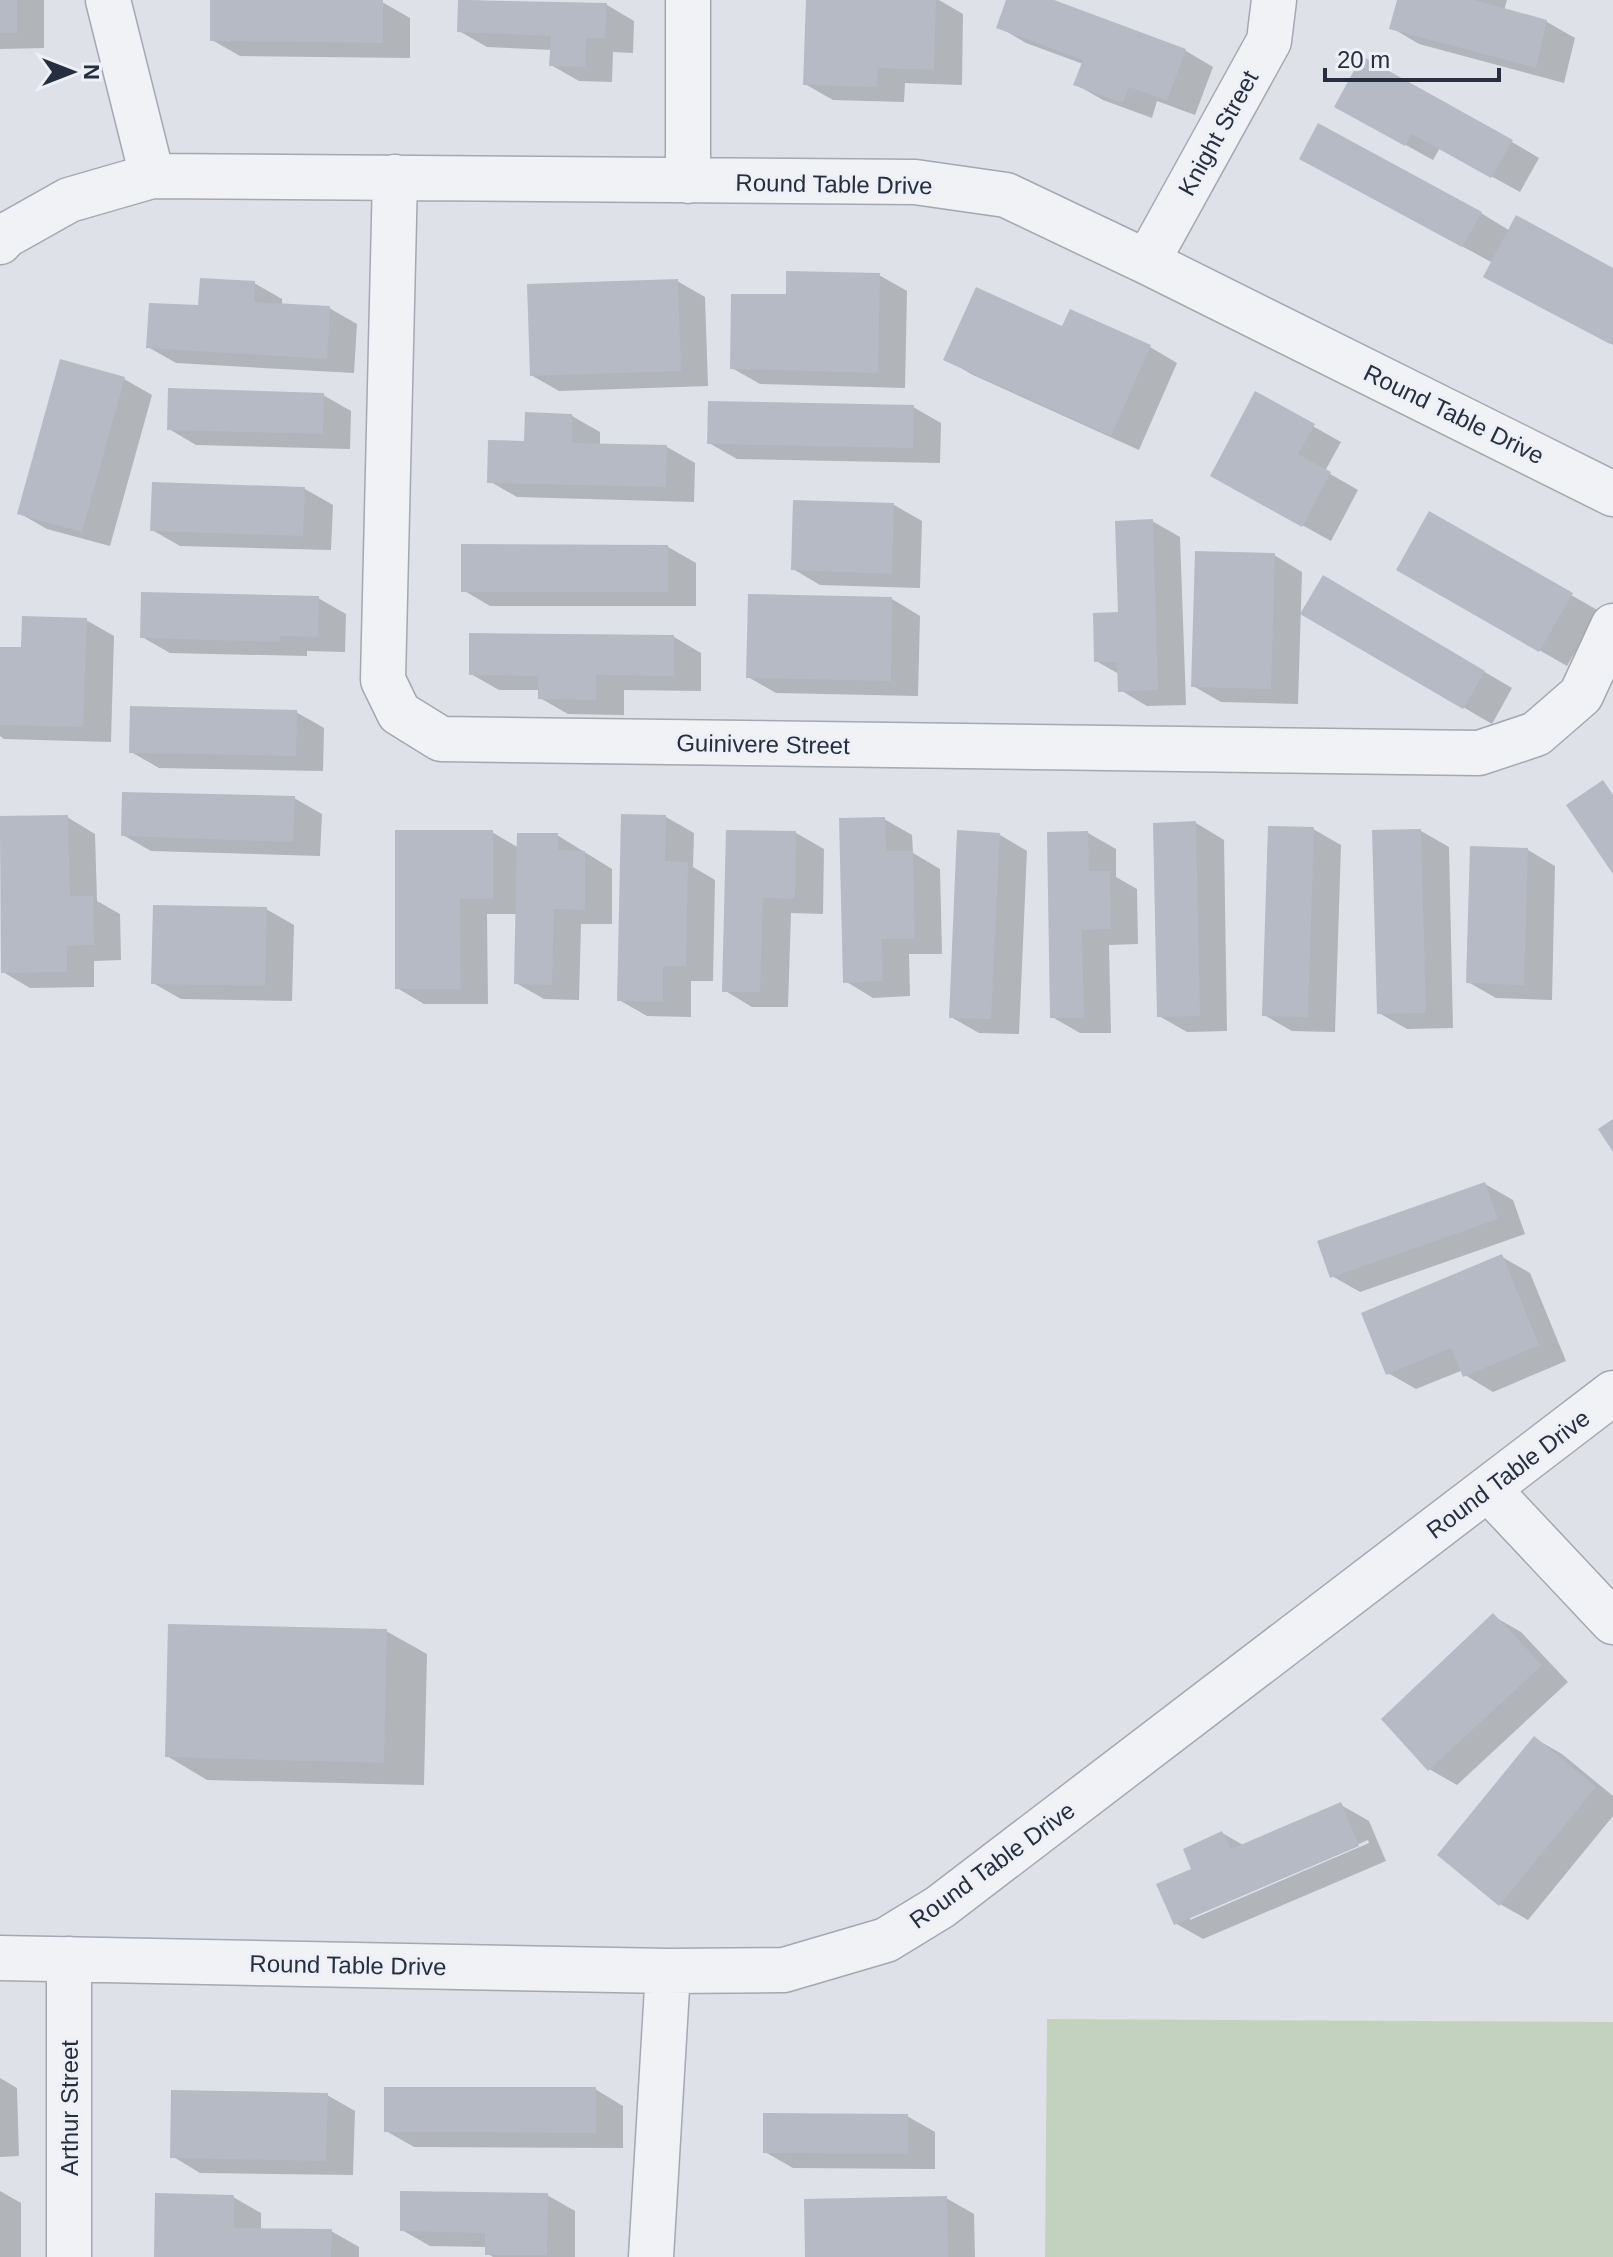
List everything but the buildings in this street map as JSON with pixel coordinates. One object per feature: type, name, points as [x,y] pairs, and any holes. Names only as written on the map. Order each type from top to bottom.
[{"type":"street","points":[[108,0],[152,176]]},
{"type":"street","points":[[688,0],[688,181]]},
{"type":"street","name":"Knight Street","points":[[1147,262],[1269,41],[1274,0]]},
{"type":"street","name":"Round Table Drive","points":[[0,242],[5,236],[69,200],[152,176],[915,182],[1006,195],[1613,494]]},
{"type":"street","name":"Guinivere Street","points":[[395,177],[383,680],[399,713],[441,739],[1479,753],[1536,734],[1581,695],[1613,626]]},
{"type":"street","name":"Round Table Drive","points":[[0,1958],[668,1971],[784,1970],[886,1940],[940,1907],[1613,1393]]},
{"type":"street","points":[[1488,1489],[1613,1622]]},
{"type":"street","name":"Arthur Street","points":[[69,1959],[69,2257]]},
{"type":"street","points":[[651,2257],[668,1971]]},
{"type":"green space","points":[[1047,2019],[1613,2022],[1613,2257],[1045,2257]]}]
